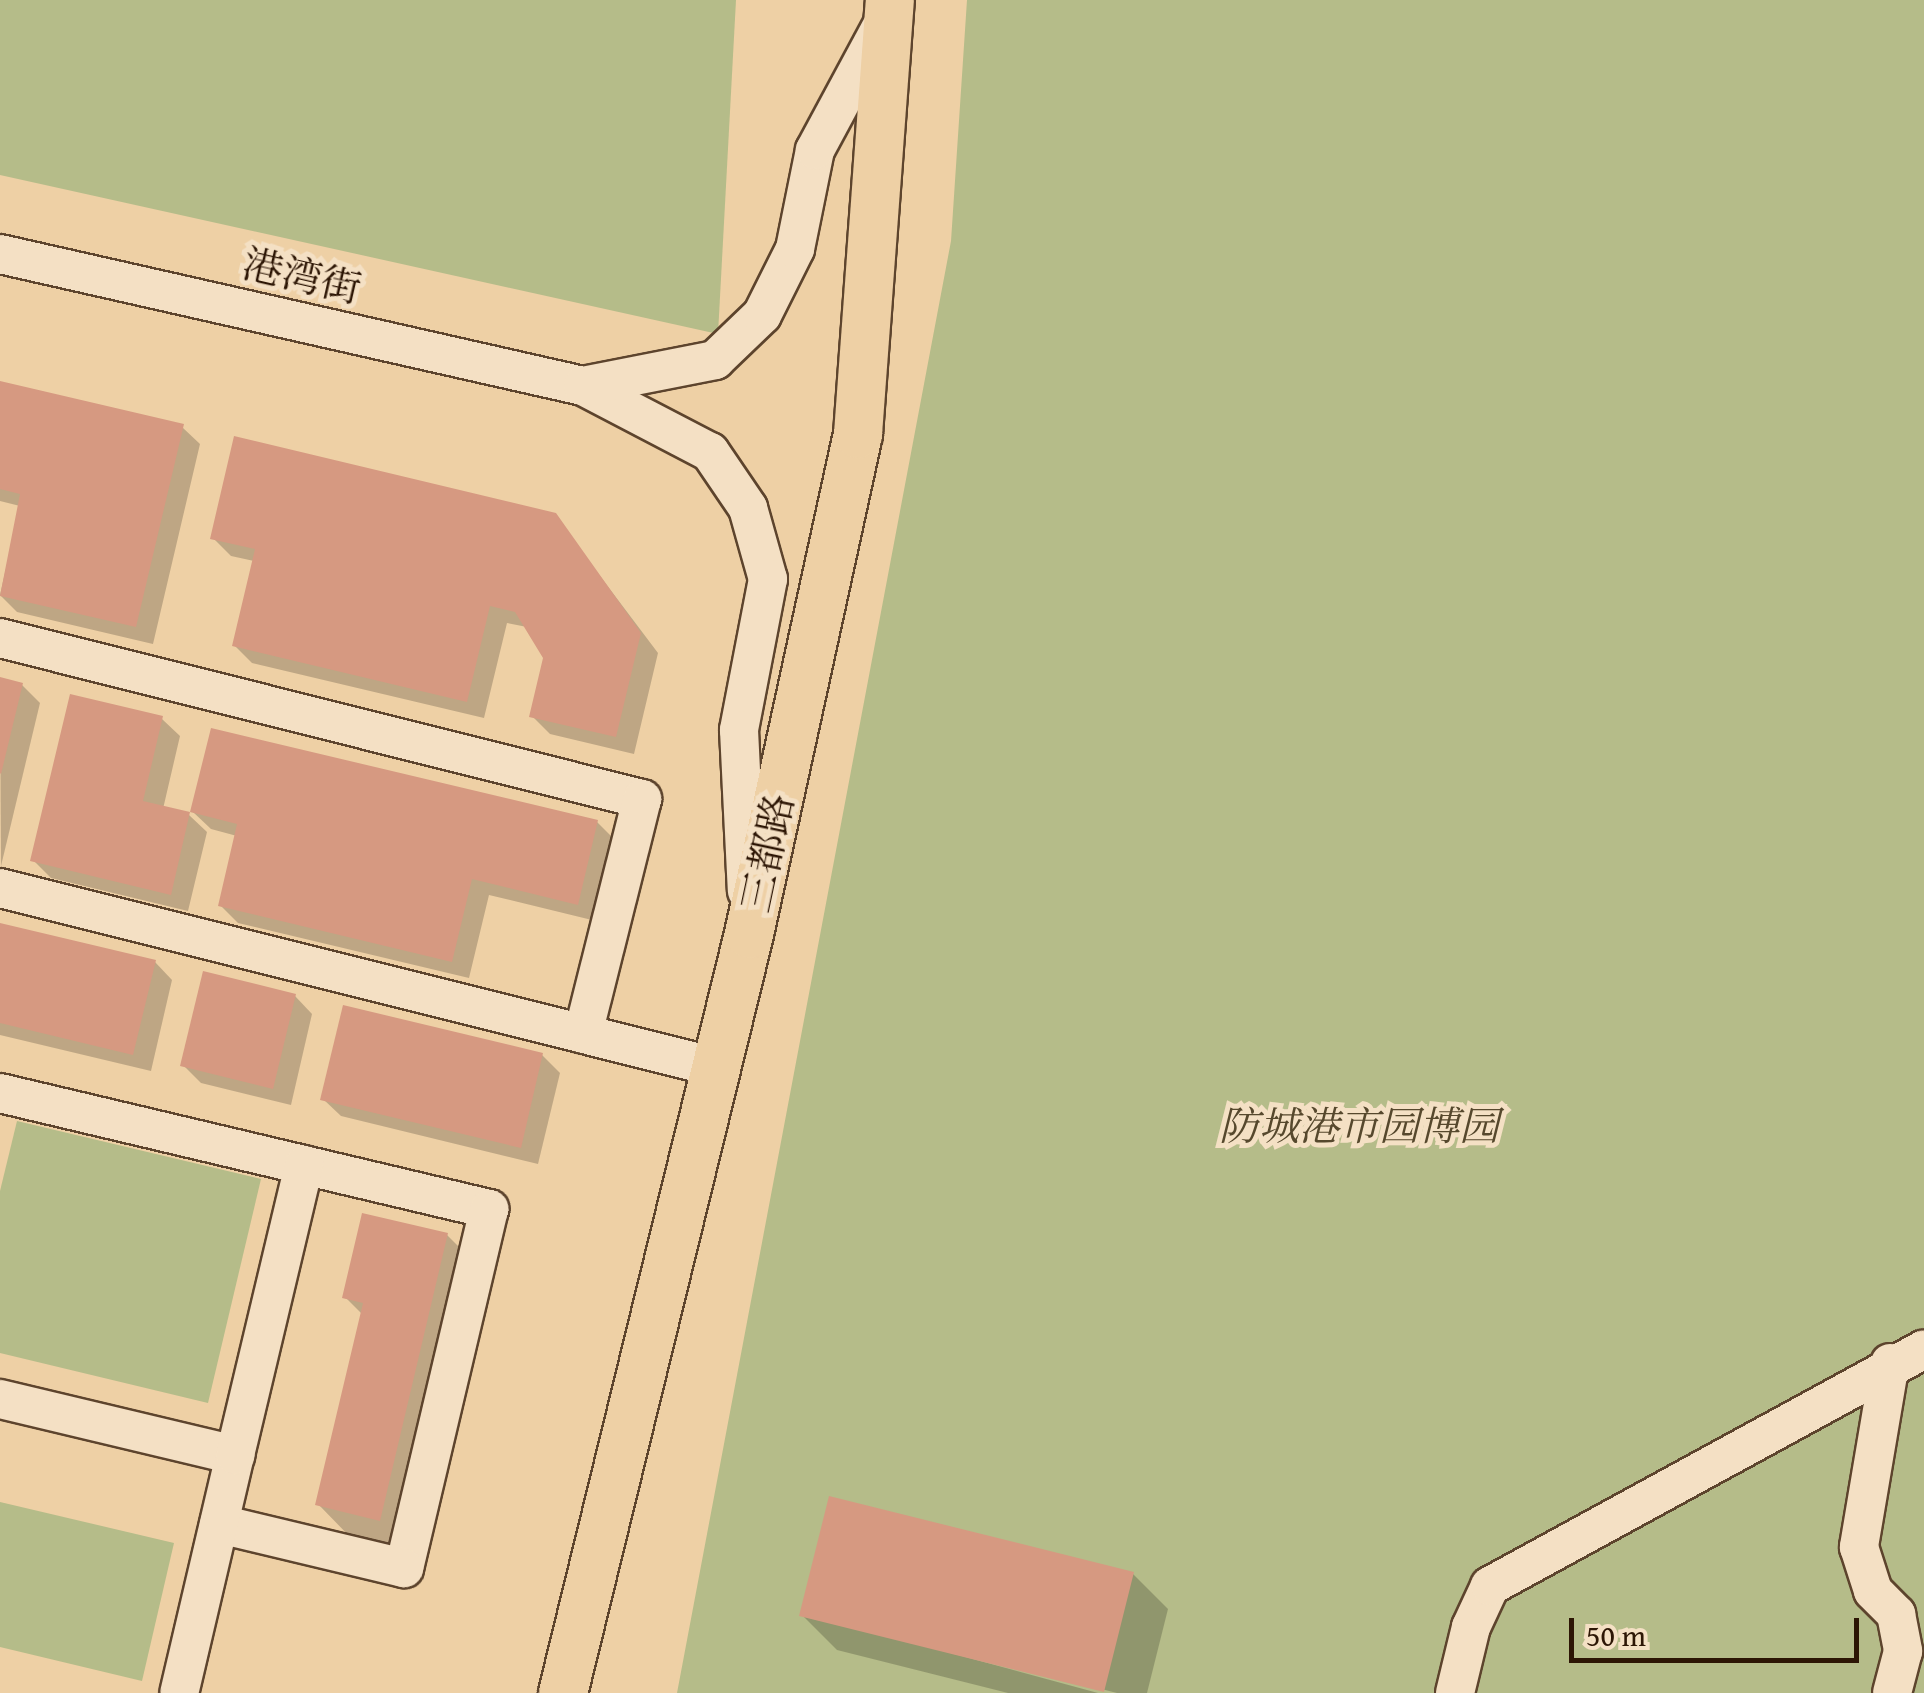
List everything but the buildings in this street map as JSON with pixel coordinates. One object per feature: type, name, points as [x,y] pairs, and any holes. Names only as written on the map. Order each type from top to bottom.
[{"type":"main road","name":"三都路","points":[[563,1693],[749,934],[858,434],[890,6]]},
{"type":"street","points":[[583,386],[715,360],[762,315],[795,249],[815,150],[890,6]]},
{"type":"street","name":"港湾街","points":[[0,254],[583,386]]},
{"type":"street","points":[[583,386],[710,452],[748,508],[768,580],[739,730],[749,934]]},
{"type":"street","points":[[0,638],[642,799],[582,1034]]},
{"type":"street","points":[[0,888],[716,1067]]},
{"type":"street","points":[[0,1093],[490,1209],[404,1568],[219,1524]]},
{"type":"street","points":[[178,1693],[304,1165]]},
{"type":"street","points":[[1454,1693],[1470,1626],[1490,1586],[1907,1356]]},
{"type":"street","points":[[1892,1693],[1903,1651],[1896,1614],[1873,1591],[1859,1547],[1907,1356]]},
{"type":"street","points":[[0,1399],[235,1456]]},
{"type":"green space","points":[[0,0],[736,0],[718,334],[0,175]]},
{"type":"green space","name":"防城港市园博园","points":[[967,0],[1924,0],[1924,1693],[677,1693],[951,241]]},
{"type":"green space","points":[[17,1121],[261,1179],[208,1403],[0,1353],[0,1191]]},
{"type":"green space","points":[[0,1502],[174,1543],[142,1681],[0,1647]]}]
